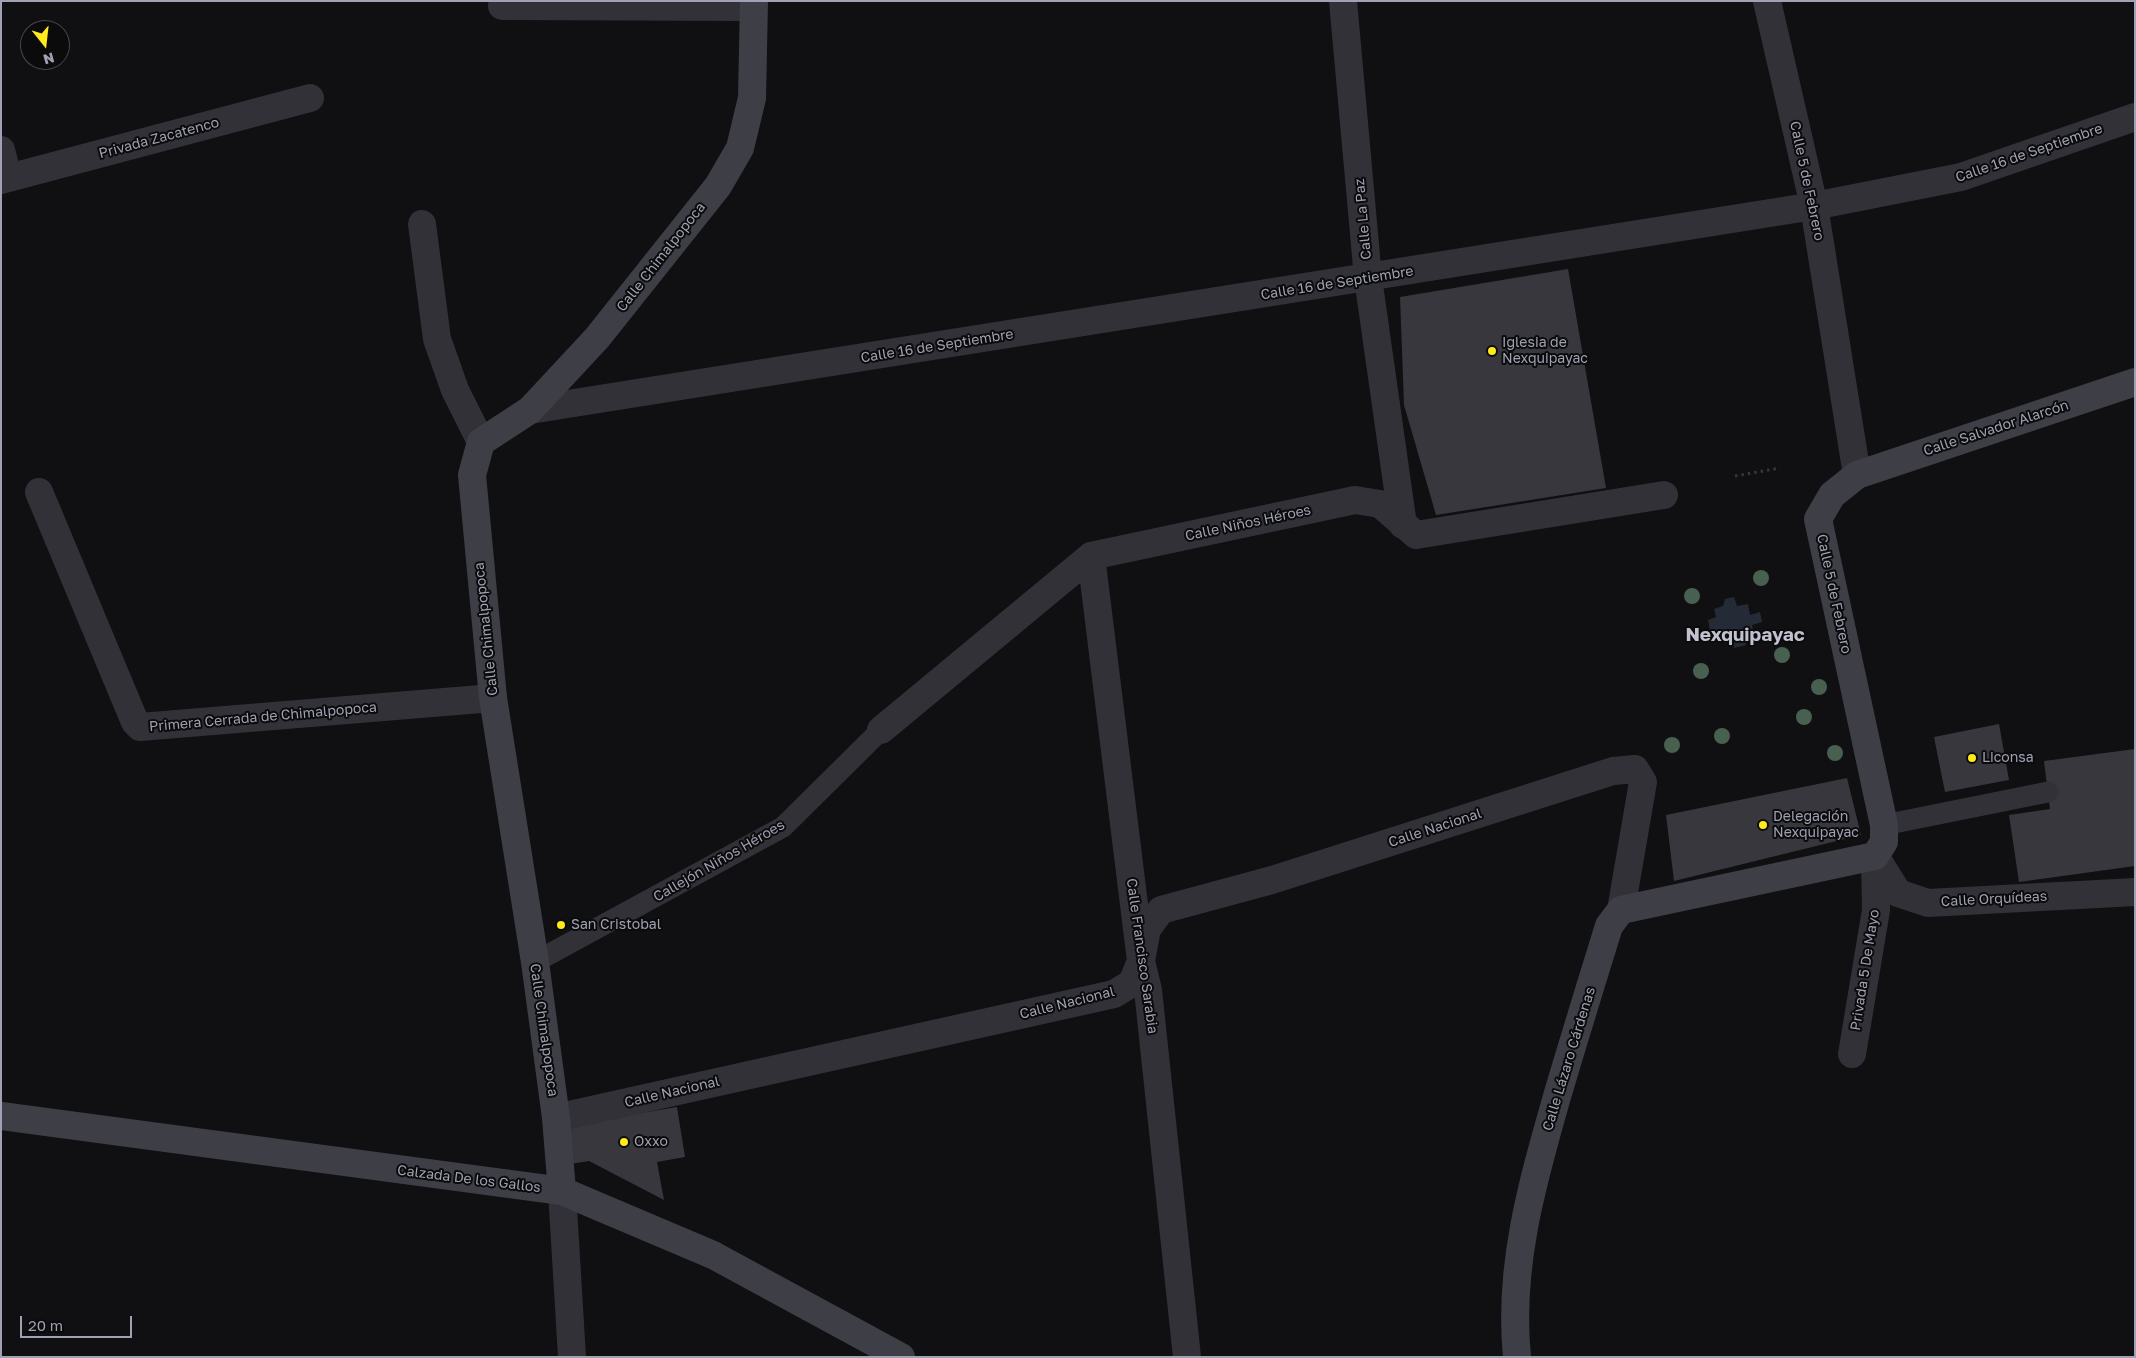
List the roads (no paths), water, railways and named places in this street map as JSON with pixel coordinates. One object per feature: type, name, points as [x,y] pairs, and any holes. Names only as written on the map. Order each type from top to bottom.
[{"type":"main road","name":"Calle Chimalpopoca","points":[[562,1191],[556,1118],[536,962],[493,698],[472,474],[481,442],[530,410],[603,331],[718,186],[740,148],[752,98],[754,4]]},
{"type":"main road","name":"Calle Salvador Alarcón","points":[[1857,474],[2135,382]]},
{"type":"main road","name":"Calle 5 de Febrero","points":[[1857,474],[1832,495],[1818,520],[1884,825],[1884,842],[1875,856]]},
{"type":"main road","points":[[1621,910],[1875,856]]},
{"type":"main road","name":"Calle Lázaro Cárdenas","points":[[1517,1357],[1514,1324],[1518,1260],[1532,1182],[1609,926],[1621,910]]},
{"type":"main road","name":"Calzada De los Gallos","points":[[1,1116],[562,1191],[713,1255],[901,1357]]},
{"type":"street","name":"Calle La Paz","points":[[1344,1],[1368,278],[1403,525]]},
{"type":"street","name":"Calle 5 de Febrero","points":[[1767,1],[1814,206],[1857,474]]},
{"type":"street","points":[[502,6],[754,4]]},
{"type":"street","name":"Privada Zacatenco","points":[[1,150],[4,179],[310,98]]},
{"type":"street","name":"Calle 16 de Septiembre","points":[[530,410],[1814,206],[1961,177],[2135,117]]},
{"type":"street","points":[[422,224],[437,339],[455,390],[481,442]]},
{"type":"street","name":"Primera Cerrada de Chimalpopoca","points":[[39,492],[135,722],[140,727],[493,698]]},
{"type":"street","name":"Calle Niños Héroes","points":[[881,730],[1091,556],[1355,500],[1380,504],[1416,535],[1664,495]]},
{"type":"street","name":"Calle Francisco Sarabia","points":[[1091,556],[1142,960],[1148,990],[1188,1357]]},
{"type":"street","name":"Calle Nacional","points":[[556,1118],[1114,994],[1132,983],[1142,960],[1147,929],[1161,910],[1272,880],[1613,771],[1635,769]]},
{"type":"street","name":"Calle Lázaro Cárdenas","points":[[1621,910],[1643,782],[1635,769]]},
{"type":"street","name":"Calle Orquídeas","points":[[1875,856],[1898,892],[1928,903],[2135,892]]},
{"type":"street","name":"Privada 5 De Mayo","points":[[1852,1054],[1876,910],[1875,856]]},
{"type":"street","name":"Calle Chimalpopoca","points":[[562,1191],[572,1357]]},
{"type":"lane","name":"Callejón Niños Héroes","points":[[536,962],[782,827],[881,730]]},
{"type":"lane","points":[[1884,825],[2048,792]]},
{"type":"place","name":"Iglesia de Nexquipayac","points":[[1492,351]]},
{"type":"place","name":"Liconsa","points":[[1972,758]]},
{"type":"place","name":"Delegación Nexquipayac","points":[[1763,825]]},
{"type":"place","name":"San Cristobal","points":[[561,925]]},
{"type":"place","name":"Oxxo","points":[[624,1142]]},
{"type":"district","name":"Nexquipayac","points":[[1745,635]]}]
